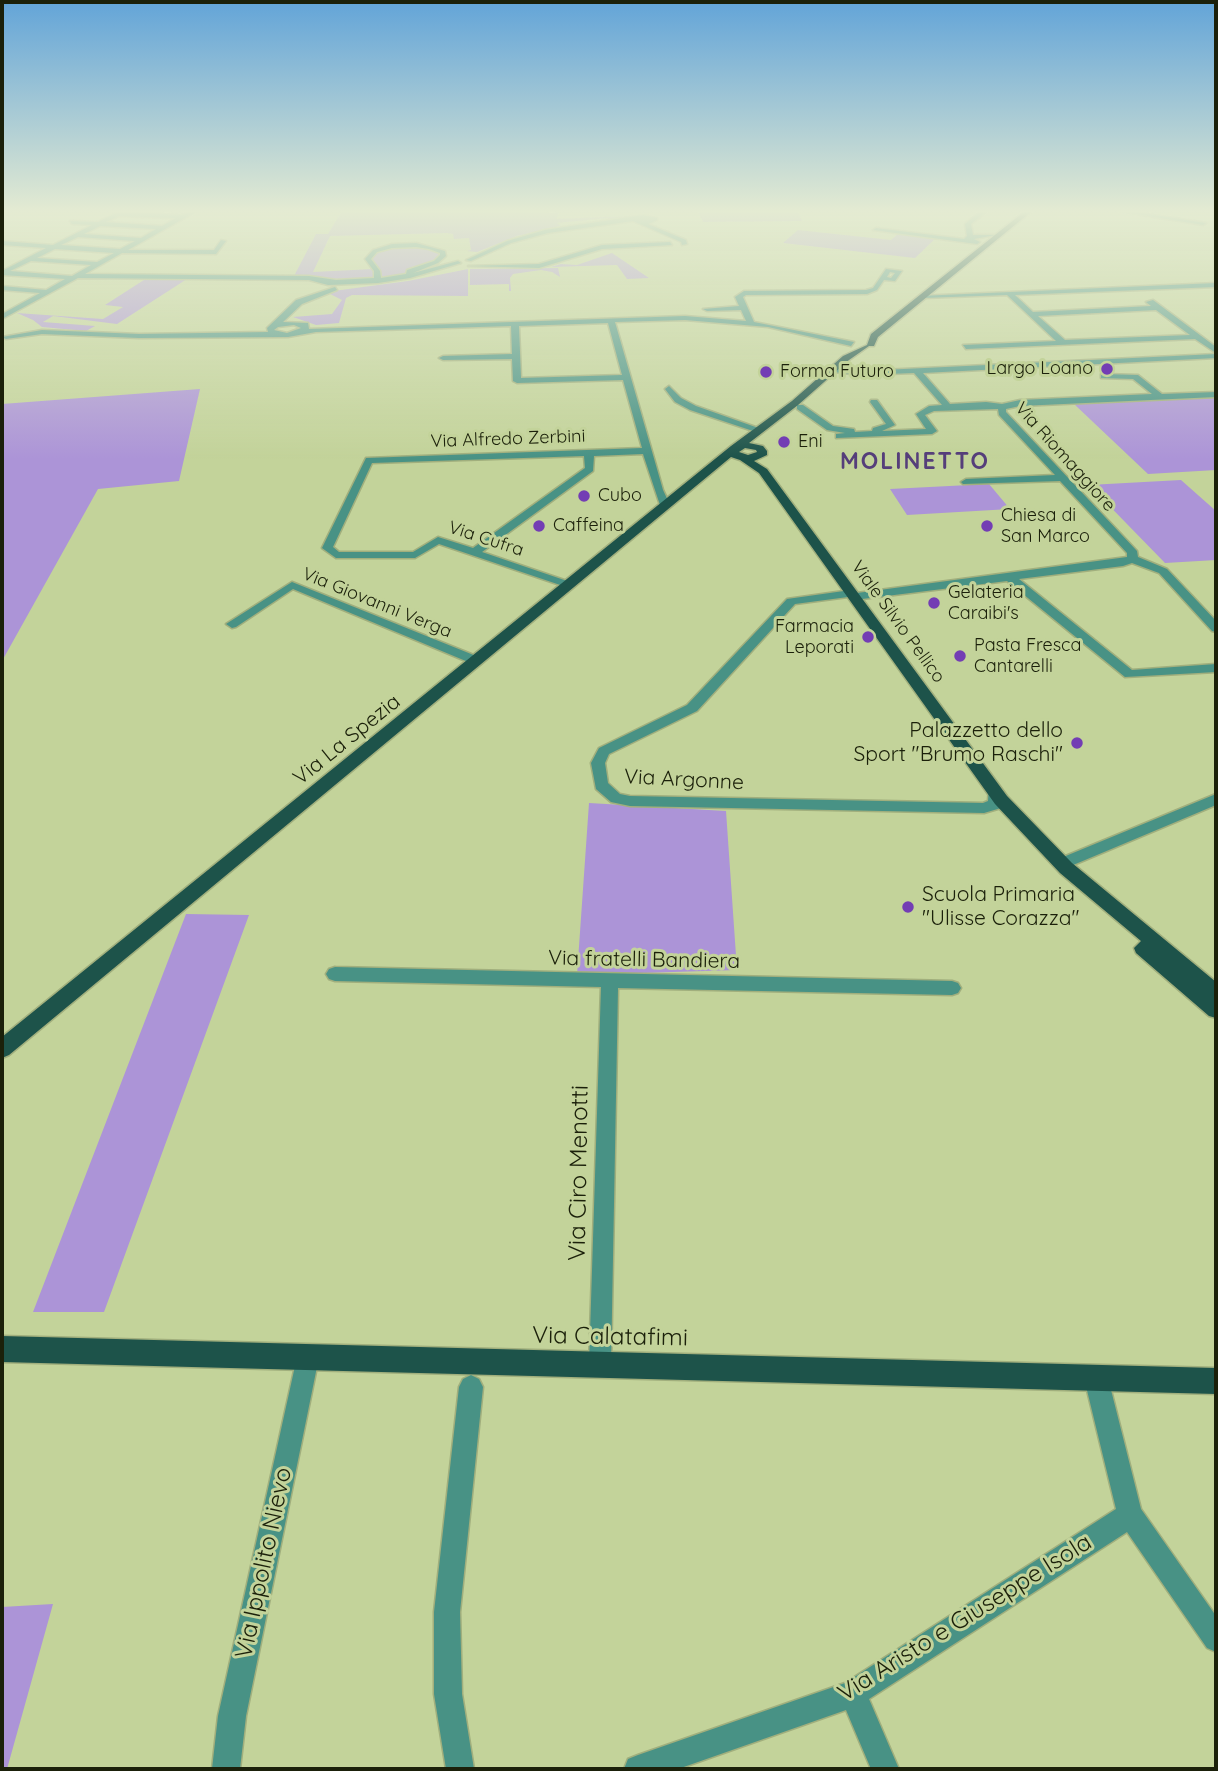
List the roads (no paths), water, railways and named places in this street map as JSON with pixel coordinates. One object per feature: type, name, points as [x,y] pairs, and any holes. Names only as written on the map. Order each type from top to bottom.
[{"type":"main road","name":"Via La Spezia","points":[[2,1049],[665,505],[718,463],[739,453],[759,430],[925,294]]},
{"type":"main road","points":[[759,430],[763,471]]},
{"type":"main road","name":"Via La Spezia","points":[[739,453],[762,453]]},
{"type":"main road","name":"Viale Silvio Pellico","points":[[739,453],[763,471],[853,595],[993,799],[1034,849],[1066,882],[1216,1010]]},
{"type":"main road","name":"Viale Silvio Pellico","points":[[993,799],[1061,863],[1216,993]]},
{"type":"main road","name":"Via Calatafimi","points":[[2,1349],[1216,1381]]},
{"type":"street","points":[[2,319],[47,294]]},
{"type":"street","points":[[275,329],[297,303],[317,294]]},
{"type":"street","points":[[743,294],[739,296],[750,322]]},
{"type":"street","points":[[925,294],[949,296],[996,294]]},
{"type":"street","points":[[1010,294],[1064,344]]},
{"type":"street","points":[[1139,294],[1216,351]]},
{"type":"street","points":[[2,305],[22,307]]},
{"type":"street","points":[[707,309],[743,308]]},
{"type":"street","points":[[1030,314],[1158,308]]},
{"type":"street","points":[[11,313],[9,318],[20,323]]},
{"type":"street","points":[[287,314],[291,320],[322,328],[369,329]]},
{"type":"street","points":[[275,329],[295,334],[313,331],[692,318],[750,322],[862,343]]},
{"type":"street","points":[[2,319],[52,332]]},
{"type":"street","points":[[611,320],[665,505]]},
{"type":"street","points":[[4,338],[20,323]]},
{"type":"street","points":[[515,323],[517,381],[628,377]]},
{"type":"street","points":[[4,338],[52,332],[131,336],[219,334],[302,324]]},
{"type":"street","points":[[295,334],[305,329],[302,324]]},
{"type":"street","points":[[966,347],[1198,337]]},
{"type":"street","points":[[443,358],[517,355]]},
{"type":"street","points":[[832,370],[853,373],[1216,356]]},
{"type":"street","points":[[916,370],[948,407]]},
{"type":"street","points":[[1104,376],[1135,377],[1159,396]]},
{"type":"street","points":[[669,388],[678,400],[693,408],[759,430]]},
{"type":"street","points":[[839,436],[885,431],[932,431],[920,413],[928,409],[1216,394]]},
{"type":"street","points":[[874,402],[891,425],[885,431]]},
{"type":"street","points":[[800,407],[830,428],[857,433]]},
{"type":"street","name":"Via Riomaggiore","points":[[1002,407],[1002,413],[1133,553],[1132,559]]},
{"type":"street","name":"Via Alfredo Zerbini","points":[[369,460],[648,451]]},
{"type":"street","points":[[475,552],[590,469],[589,453]]},
{"type":"street","name":"Via Cufra","points":[[369,460],[327,548],[336,555],[415,555],[438,540],[569,585]]},
{"type":"street","points":[[966,482],[1062,478]]},
{"type":"street","points":[[853,595],[1123,563],[1132,559],[1155,567],[1167,575],[1216,628]]},
{"type":"street","points":[[1009,577],[1129,674],[1216,668]]},
{"type":"street","name":"Via Giovanni Verga","points":[[232,624],[292,585],[477,661]]},
{"type":"street","name":"Via Argonne","points":[[853,595],[790,601],[692,708],[604,751],[598,763],[601,785],[616,798],[630,801],[993,799]]},
{"type":"street","points":[[1061,863],[1216,799]]},
{"type":"street","name":"Via fratelli Bandiera","points":[[335,974],[953,988]]},
{"type":"street","name":"Via Ciro Menotti","points":[[600,1365],[610,982]]},
{"type":"street","name":"Via Ippolito Nievo","points":[[226,1769],[232,1716],[308,1357]]},
{"type":"street","points":[[1096,1378],[1130,1515],[1216,1639]]},
{"type":"street","points":[[460,1769],[448,1694],[447,1612],[471,1387]]},
{"type":"street","name":"Via Aristo e Giuseppe Isola","points":[[638,1769],[853,1694],[1130,1515]]},
{"type":"street","points":[[853,1694],[885,1769]]},
{"type":"place","name":"Largo Loano","points":[[1107,369]]},
{"type":"place","name":"Forma Futuro","points":[[766,372]]},
{"type":"place","name":"Eni","points":[[784,442]]},
{"type":"place","name":"Cubo","points":[[584,496]]},
{"type":"place","name":"Caffeina","points":[[539,526]]},
{"type":"place","name":"Chiesa di San Marco","points":[[987,526]]},
{"type":"place","name":"Gelateria Caraibi's","points":[[934,603]]},
{"type":"place","name":"Farmacia Leporati","points":[[868,637]]},
{"type":"place","name":"Pasta Fresca Cantarelli","points":[[960,656]]},
{"type":"place","name":"Palazzetto dello Sport \"Brumo Raschi\"","points":[[1077,743]]},
{"type":"place","name":"Scuola Primaria \"Ulisse Corazza\"","points":[[908,907]]},
{"type":"district","name":"MOLINETTO","points":[[915,462]]}]
